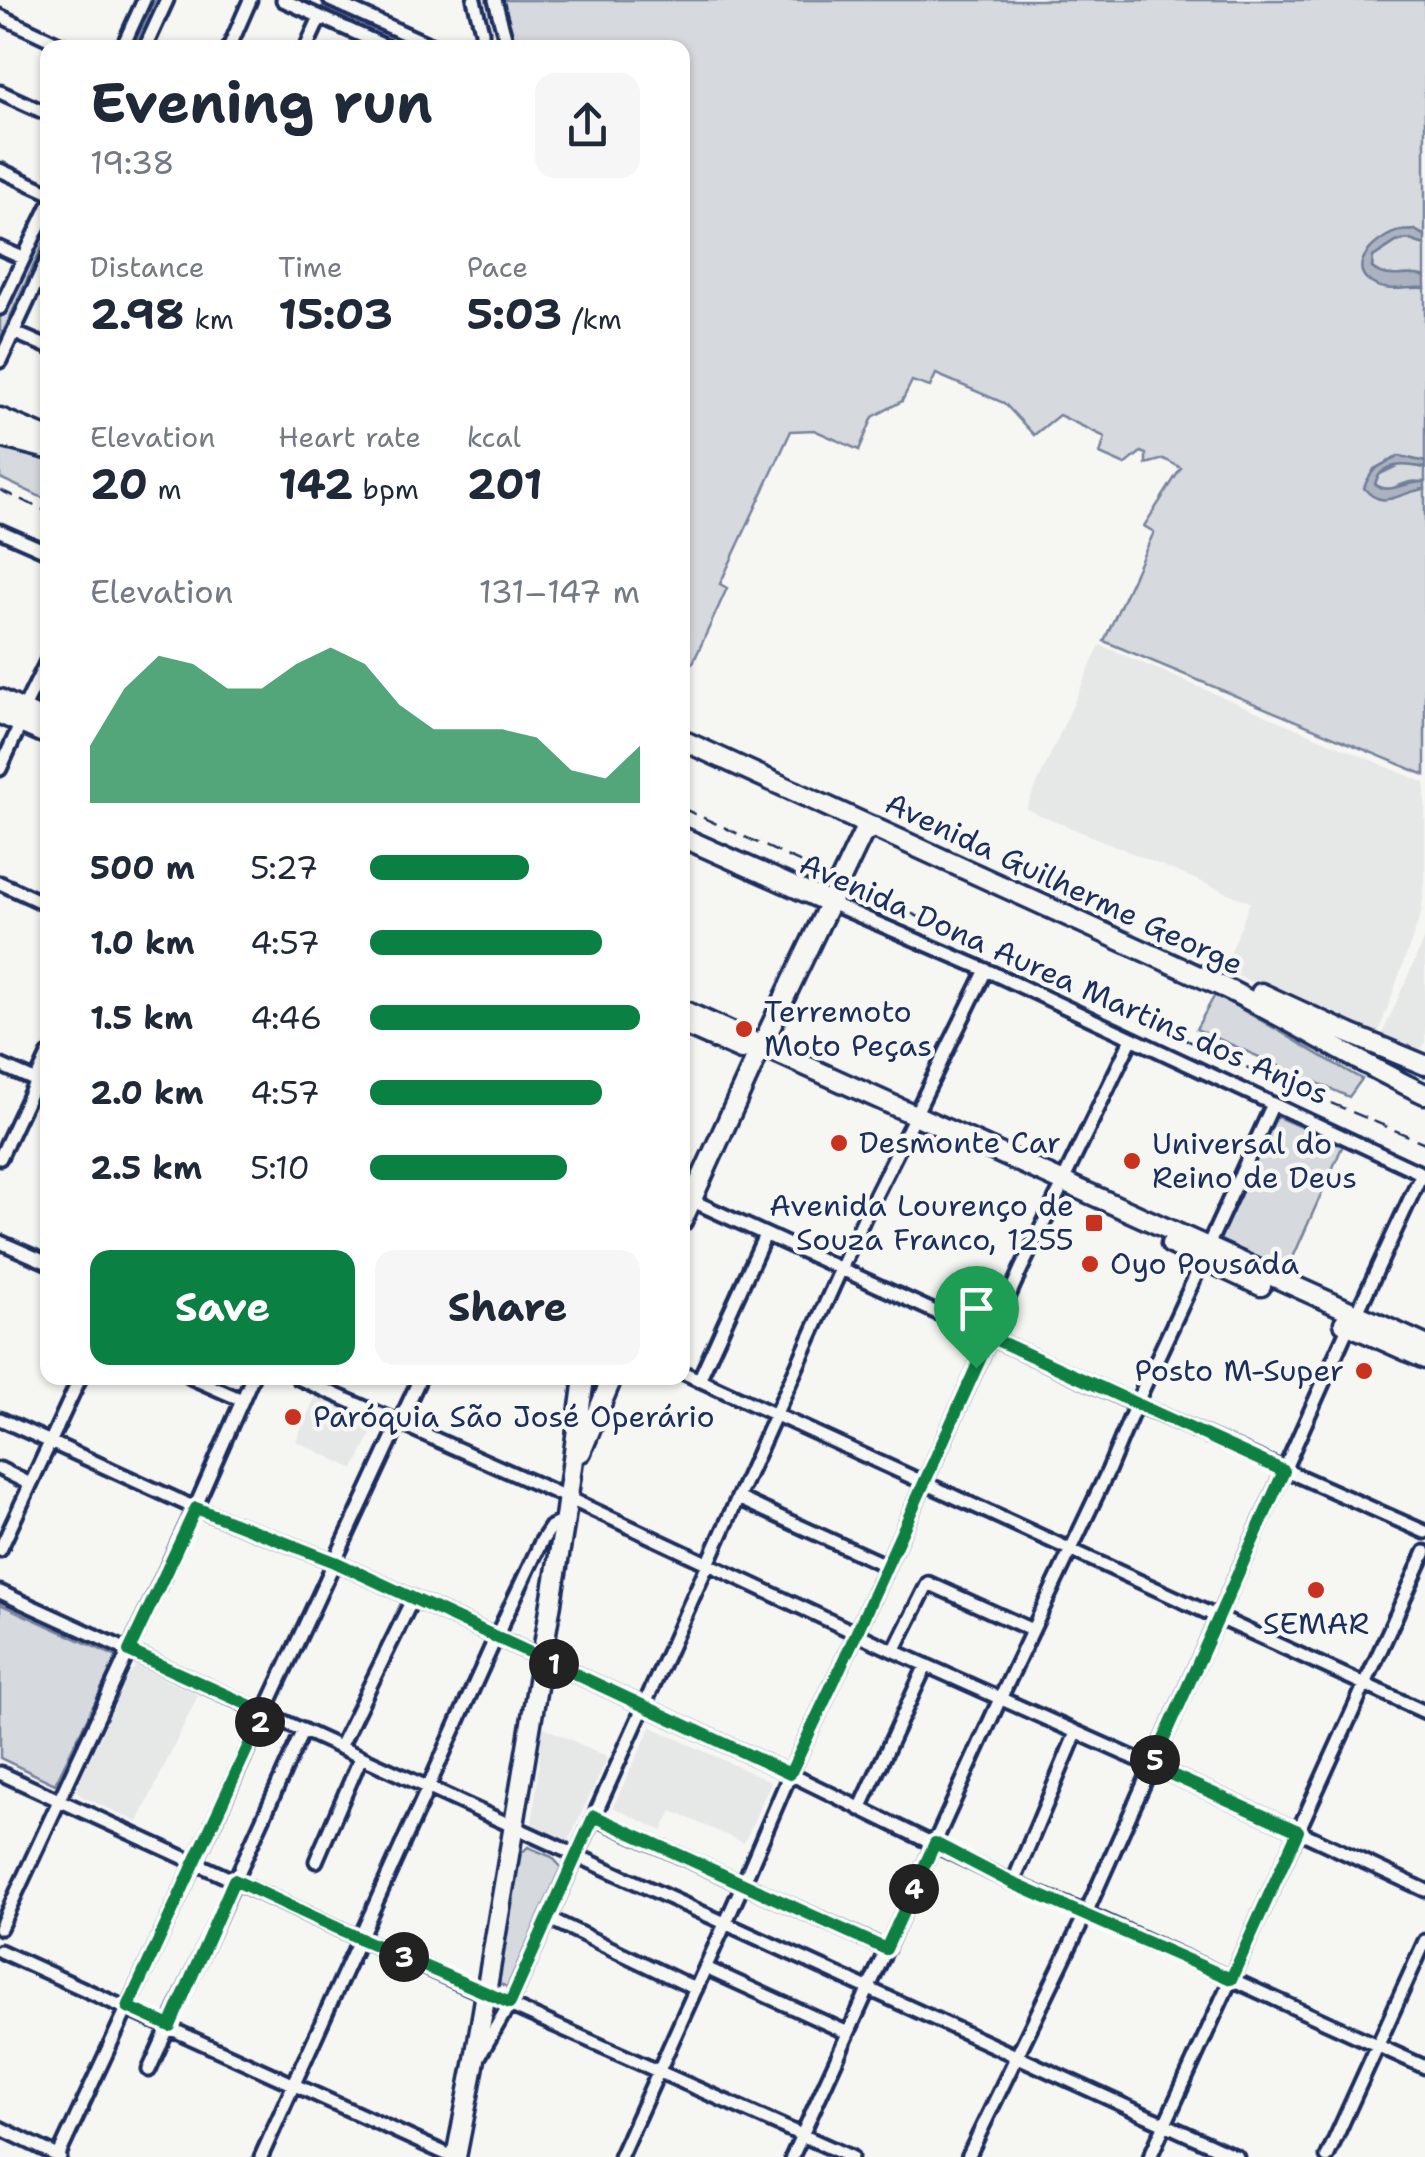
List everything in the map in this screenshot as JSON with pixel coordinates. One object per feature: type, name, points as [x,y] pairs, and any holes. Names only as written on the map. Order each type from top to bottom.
[{"type":"main road","points":[[5,418],[40,434]]},
{"type":"main road","points":[[0,437],[40,448]]},
{"type":"main road","points":[[0,700],[40,729]]},
{"type":"main road","points":[[0,714],[40,720]]},
{"type":"main road","name":"Avenida Guilherme George","points":[[690,734],[1350,1034],[1424,1064]]},
{"type":"main road","name":"Avenida Guilherme George","points":[[690,744],[1254,1002],[1421,1092]]},
{"type":"main road","points":[[690,1192],[866,827]]},
{"type":"main road","name":"Avenida Dona Aurea Martins dos Anjos","points":[[690,843],[830,903]]},
{"type":"main road","points":[[690,1014],[759,1052]]},
{"type":"main road","points":[[690,1027],[759,1052],[913,1119],[1353,1320],[1425,1359]]},
{"type":"main road","points":[[1353,1320],[1425,1345]]},
{"type":"main road","points":[[455,2157],[542,1659],[583,1385]]},
{"type":"main road","points":[[571,1476],[609,1385]]},
{"type":"street","points":[[149,40],[167,0]]},
{"type":"street","points":[[232,40],[250,0]]},
{"type":"street","points":[[283,0],[370,40]]},
{"type":"street","points":[[330,0],[420,40]]},
{"type":"street","points":[[474,0],[482,40]]},
{"type":"street","points":[[495,0],[506,40]]},
{"type":"street","points":[[125,40],[140,1]]},
{"type":"street","points":[[0,16],[51,40]]},
{"type":"street","points":[[310,40],[320,16]]},
{"type":"street","points":[[0,92],[40,110]]},
{"type":"street","points":[[0,170],[40,188]]},
{"type":"street","points":[[0,308],[40,223]]},
{"type":"street","points":[[0,248],[24,258]]},
{"type":"street","points":[[0,360],[40,277]]},
{"type":"street","points":[[14,332],[40,343]]},
{"type":"street","points":[[0,531],[40,548]]},
{"type":"street","points":[[0,769],[40,678]]},
{"type":"street","points":[[0,883],[40,900]]},
{"type":"street","name":"Avenida Dona Aurea Martins dos Anjos","points":[[830,903],[986,970],[1423,1174]]},
{"type":"street","points":[[474,2065],[510,2003],[864,1218],[986,970]]},
{"type":"street","points":[[620,2157],[790,1774],[1132,1038]]},
{"type":"street","points":[[0,1065],[40,1082]]},
{"type":"street","points":[[0,1158],[40,1087]]},
{"type":"street","points":[[792,2157],[1273,1104]]},
{"type":"street","points":[[968,2157],[1086,1913],[1284,1471],[1423,1174]]},
{"type":"street","points":[[690,1199],[1425,1532]]},
{"type":"street","points":[[699,1380],[765,1235]]},
{"type":"street","points":[[0,1242],[40,1260]]},
{"type":"street","points":[[690,1376],[1425,1712]]},
{"type":"street","points":[[1,1545],[77,1385]]},
{"type":"street","points":[[208,1385],[242,1400]]},
{"type":"street","points":[[0,1928],[196,1508],[249,1385]]},
{"type":"street","points":[[313,1385],[1425,1890]]},
{"type":"street","points":[[0,2128],[59,2157],[417,1385]]},
{"type":"street","points":[[0,1419],[196,1508],[335,1562],[790,1774],[1012,1883],[1425,2068]]},
{"type":"street","points":[[0,1469],[30,1484]]},
{"type":"street","points":[[738,1498],[887,1566]]},
{"type":"street","points":[[261,2157],[541,1542],[551,1527],[564,1525]]},
{"type":"street","points":[[1150,2157],[1425,1552]]},
{"type":"street","points":[[894,1651],[928,1583],[1032,1630]]},
{"type":"street","points":[[0,1592],[1236,2157]]},
{"type":"street","points":[[340,1747],[413,1598]]},
{"type":"street","points":[[860,1808],[926,1665]]},
{"type":"street","points":[[149,2070],[303,1730]]},
{"type":"street","points":[[1012,1883],[1076,1733]]},
{"type":"street","points":[[316,1861],[361,1757]]},
{"type":"street","points":[[0,1772],[361,1939],[850,2157]]},
{"type":"street","points":[[594,1816],[886,1949]]},
{"type":"street","points":[[548,1918],[696,1989]]},
{"type":"street","points":[[1327,2157],[1425,1942]]},
{"type":"street","points":[[0,1951],[170,2026],[433,2153],[455,2157]]},
{"type":"street","points":[[706,1968],[848,2034]]},
{"type":"street","points":[[1412,1972],[1425,1978]]},
{"type":"shaded area","points":[[503,0],[1425,0],[1425,236],[1415,230],[1379,242],[1366,254],[1363,273],[1425,288],[1425,462],[1399,456],[1374,469],[1365,488],[1390,499],[1425,489],[1425,775],[1104,641],[1154,532],[1144,526],[1181,468],[1164,459],[1146,464],[1146,454],[1141,452],[1125,465],[1100,454],[1105,437],[1059,415],[1034,435],[1004,403],[936,374],[930,387],[912,381],[902,401],[873,417],[859,450],[814,430],[791,431],[720,584],[727,588],[693,663],[690,662],[690,40],[514,40]]},
{"type":"shaded area","points":[[40,229],[40,263],[0,352],[0,317]]},
{"type":"shaded area","points":[[1415,230],[1425,236],[1425,245],[1407,239],[1396,242],[1373,257],[1372,268],[1385,274],[1425,277],[1425,288],[1390,289],[1376,286],[1363,275],[1363,259],[1375,245],[1399,231]]},
{"type":"shaded area","points":[[1407,239],[1425,245],[1425,277],[1385,274],[1372,268],[1373,257]]},
{"type":"shaded area","points":[[0,448],[40,456],[40,497],[0,478]]},
{"type":"shaded area","points":[[1400,456],[1425,462],[1425,468],[1388,468],[1375,484],[1386,489],[1425,482],[1425,489],[1385,499],[1371,495],[1364,488],[1370,475]]},
{"type":"shaded area","points":[[1403,463],[1425,468],[1425,482],[1388,489],[1375,484],[1378,475]]},
{"type":"shaded area","points":[[1100,645],[1425,783],[1425,882],[1421,914],[1377,1037],[1224,970],[1250,902],[1026,809]]},
{"type":"shaded area","points":[[1425,938],[1425,1042],[1418,1056],[1379,1041]]},
{"type":"shaded area","points":[[1215,995],[1362,1079],[1349,1097],[1196,1029]]},
{"type":"shaded area","points":[[1275,1116],[1343,1145],[1287,1271],[1218,1239]]},
{"type":"shaded area","points":[[317,1393],[378,1420],[354,1469],[296,1441]]},
{"type":"shaded area","points":[[0,1604],[117,1657],[55,1784],[0,1758]]},
{"type":"shaded area","points":[[136,1666],[198,1695],[138,1822],[81,1796],[76,1789]]},
{"type":"shaded area","points":[[543,1727],[608,1757],[567,1844],[532,1827]]},
{"type":"shaded area","points":[[651,1727],[771,1782],[744,1843],[672,1811],[662,1831],[613,1807]]},
{"type":"shaded area","points":[[528,1847],[552,1857],[561,1867],[507,1987],[499,1983],[520,1854]]},
{"type":"waterway","points":[[137,40],[155,0]]},
{"type":"waterway","points":[[0,339],[40,252]]},
{"type":"railway","points":[[0,490],[40,508]]},
{"type":"railway","points":[[690,812],[1232,1061],[1425,1143]]},
{"type":"place","name":"Terremoto Moto Peças","points":[[744,1029]]},
{"type":"place","name":"Desmonte Car","points":[[839,1143]]},
{"type":"place","name":"Universal do Reino de Deus","points":[[1132,1161]]},
{"type":"place","name":"Avenida Lourenço de Souza Franco, 1255","points":[[1094,1223]]},
{"type":"place","name":"Oyo Pousada","points":[[1090,1264]]},
{"type":"place","name":"Posto M-Super","points":[[1364,1371]]},
{"type":"place","name":"Paróquia São José Operário","points":[[293,1417]]},
{"type":"place","name":"SEMAR","points":[[1316,1590]]},
{"type":"route","points":[[990,1337],[1284,1471],[1152,1766],[1298,1831],[1231,1979],[1012,1883],[935,1843],[886,1949],[594,1816],[510,2003],[234,1880],[170,2026],[128,2007],[264,1712],[129,1651],[196,1508],[335,1562],[790,1774],[976,1368],[990,1337]]}]
